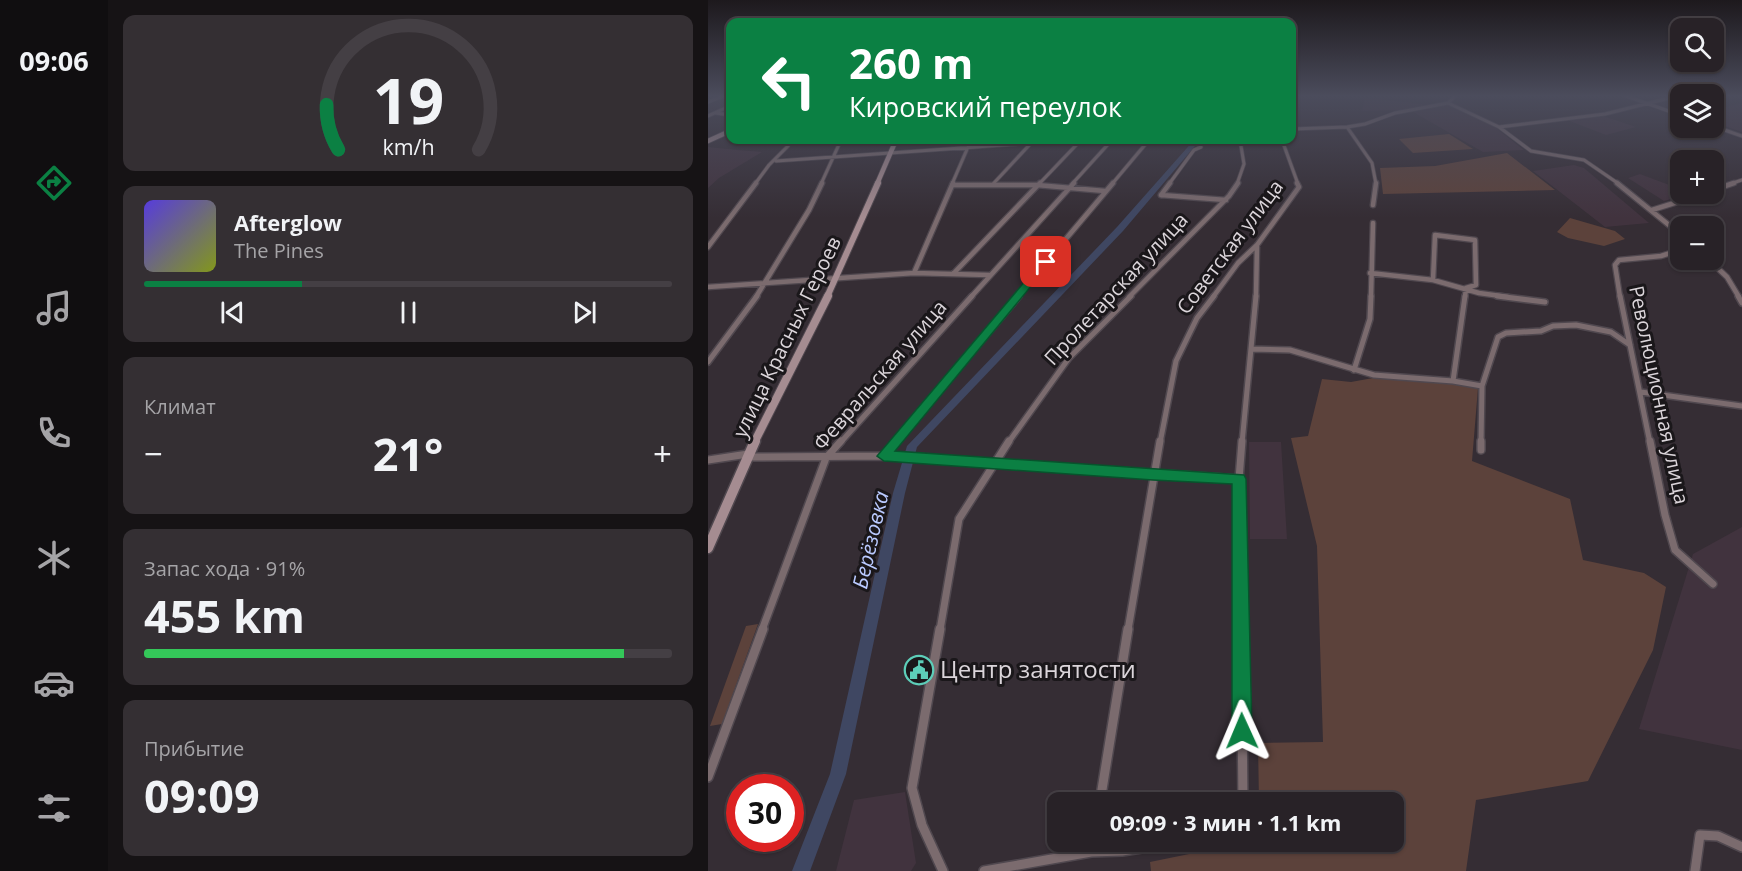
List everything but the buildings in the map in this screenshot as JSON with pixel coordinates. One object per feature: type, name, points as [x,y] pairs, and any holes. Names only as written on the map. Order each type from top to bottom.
[{"type":"main road","name":"улица Красных Героев","points":[[708,548],[748,454],[836,279],[894,144]]},
{"type":"street","points":[[1354,137],[1372,160],[1376,195],[1373,205]]},
{"type":"street","points":[[1511,137],[1531,152],[1584,160],[1603,171],[1670,225]]},
{"type":"street","points":[[708,362],[766,283],[809,210],[839,144]]},
{"type":"street","points":[[776,160],[994,144]]},
{"type":"street","points":[[993,184],[1030,144]]},
{"type":"street","points":[[953,273],[1077,144]]},
{"type":"street","name":"Февральская улица","points":[[708,777],[826,458],[1108,144]]},
{"type":"street","points":[[884,456],[1146,144]]},
{"type":"street","name":"Пролетарская улица","points":[[944,871],[922,825],[912,788],[959,519],[994,462],[1069,358],[1226,200],[1244,176],[1241,144]]},
{"type":"street","name":"Советская улица","points":[[1102,792],[1153,475],[1172,375],[1183,343],[1197,318],[1238,262],[1257,245],[1299,187],[1283,144]]},
{"type":"street","points":[[708,248],[769,165],[788,146]]},
{"type":"street","points":[[914,273],[968,146]]},
{"type":"street","points":[[1201,147],[1194,150],[1161,195],[1226,200]]},
{"type":"street","points":[[1724,186],[1742,180]]},
{"type":"street","points":[[952,184],[1037,185],[1105,191]]},
{"type":"street","points":[[1652,210],[1671,204]]},
{"type":"street","points":[[1354,370],[1370,319],[1373,223]]},
{"type":"street","points":[[1433,280],[1435,235],[1475,240],[1476,285],[1466,288]]},
{"type":"street","points":[[1243,792],[1239,479],[1258,271],[1257,245]]},
{"type":"street","name":"Революционная улица","points":[[1670,253],[1618,260],[1615,265],[1665,515],[1675,550],[1713,584]]},
{"type":"street","points":[[1720,270],[1728,277],[1742,303]]},
{"type":"street","points":[[708,287],[914,273],[990,275]]},
{"type":"street","points":[[1370,273],[1433,280],[1479,293],[1545,302]]},
{"type":"street","points":[[1453,381],[1466,288]]},
{"type":"street","points":[[1481,450],[1482,386],[1498,337],[1506,333],[1541,331],[1553,326],[1576,325],[1611,332],[1630,346]]},
{"type":"street","points":[[1251,349],[1290,350],[1374,375],[1453,381],[1482,386]]},
{"type":"street","points":[[1641,392],[1742,406]]},
{"type":"street","points":[[708,460],[748,454],[753,457],[884,456],[1239,479]]},
{"type":"street","points":[[1695,871],[1700,835],[1718,836],[1742,847]]},
{"type":"street","points":[[984,871],[1070,852]]},
{"type":"shaded area","points":[[1453,137],[1473,149],[1413,153],[1399,139]]},
{"type":"shaded area","points":[[1456,137],[1507,137],[1524,150],[1483,152]]},
{"type":"shaded area","points":[[708,147],[762,152],[719,178],[708,188]]},
{"type":"shaded area","points":[[1507,153],[1555,190],[1383,194],[1380,168],[1435,166]]},
{"type":"shaded area","points":[[1574,165],[1584,168],[1649,223],[1605,227],[1533,171]]},
{"type":"shaded area","points":[[1640,174],[1670,185],[1670,199],[1664,201],[1628,178]]},
{"type":"shaded area","points":[[1570,218],[1615,231],[1625,239],[1604,246],[1568,238],[1557,232]]},
{"type":"shaded area","points":[[1373,378],[1448,383],[1478,388],[1472,461],[1570,499],[1583,560],[1644,573],[1666,587],[1653,650],[1588,781],[1476,800],[1466,871],[1151,871],[1150,862],[1199,852],[1404,852],[1404,792],[1259,792],[1258,743],[1323,742],[1317,546],[1291,438],[1308,436],[1322,379],[1351,382]]},
{"type":"shaded area","points":[[1249,442],[1281,442],[1287,539],[1250,539]]},
{"type":"shaded area","points":[[1742,527],[1742,750],[1639,729],[1693,554]]},
{"type":"shaded area","points":[[758,624],[722,724],[710,726],[746,626]]},
{"type":"shaded area","points":[[905,792],[916,863],[911,871],[836,871],[854,800]]},
{"type":"waterway","name":"Берёзовка","points":[[801,871],[838,774],[899,493],[912,446],[1120,229],[1194,144]]},
{"type":"place","name":"Центр занятости","points":[[919,670]]},
{"type":"route","points":[[1046,262],[884,456],[1239,479],[1242,731]]}]
